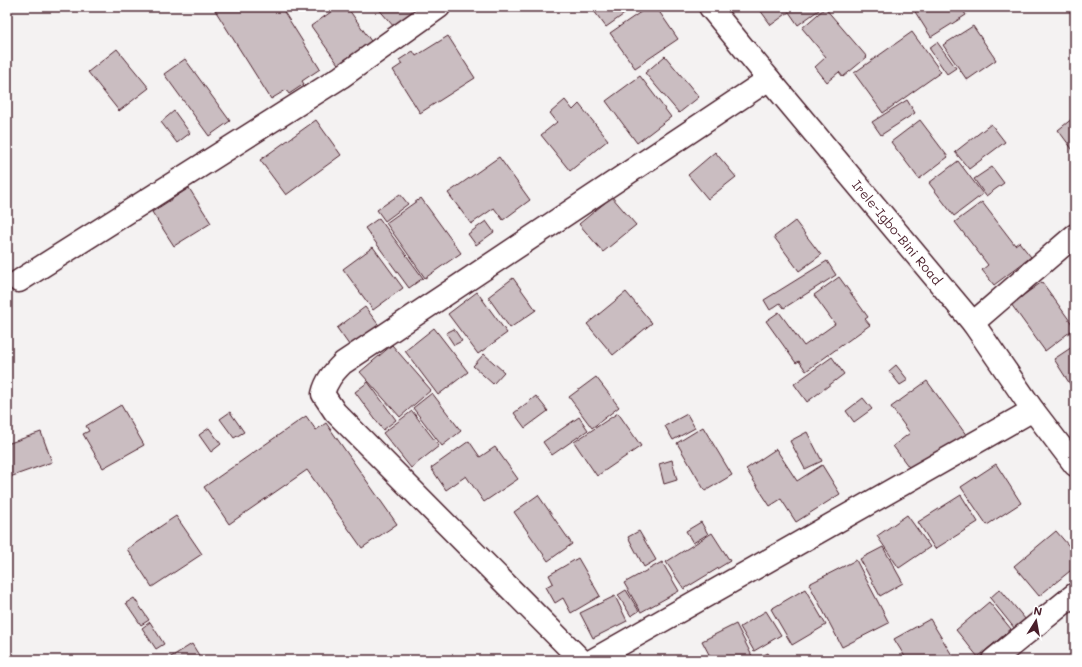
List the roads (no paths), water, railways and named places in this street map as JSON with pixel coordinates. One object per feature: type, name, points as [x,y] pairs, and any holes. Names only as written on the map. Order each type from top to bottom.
[{"type":"street","points":[[19,281],[341,77],[438,7]]},
{"type":"street","name":"Irele-Igbo-Bini Road","points":[[710,7],[769,80],[973,323],[1033,410],[1075,466]]},
{"type":"street","points":[[581,660],[335,412],[323,394],[325,385],[333,373],[343,363],[769,80]]},
{"type":"street","points":[[973,323],[1075,235]]},
{"type":"street","points":[[593,660],[1033,410]]},
{"type":"street","points":[[994,660],[1075,594]]}]
